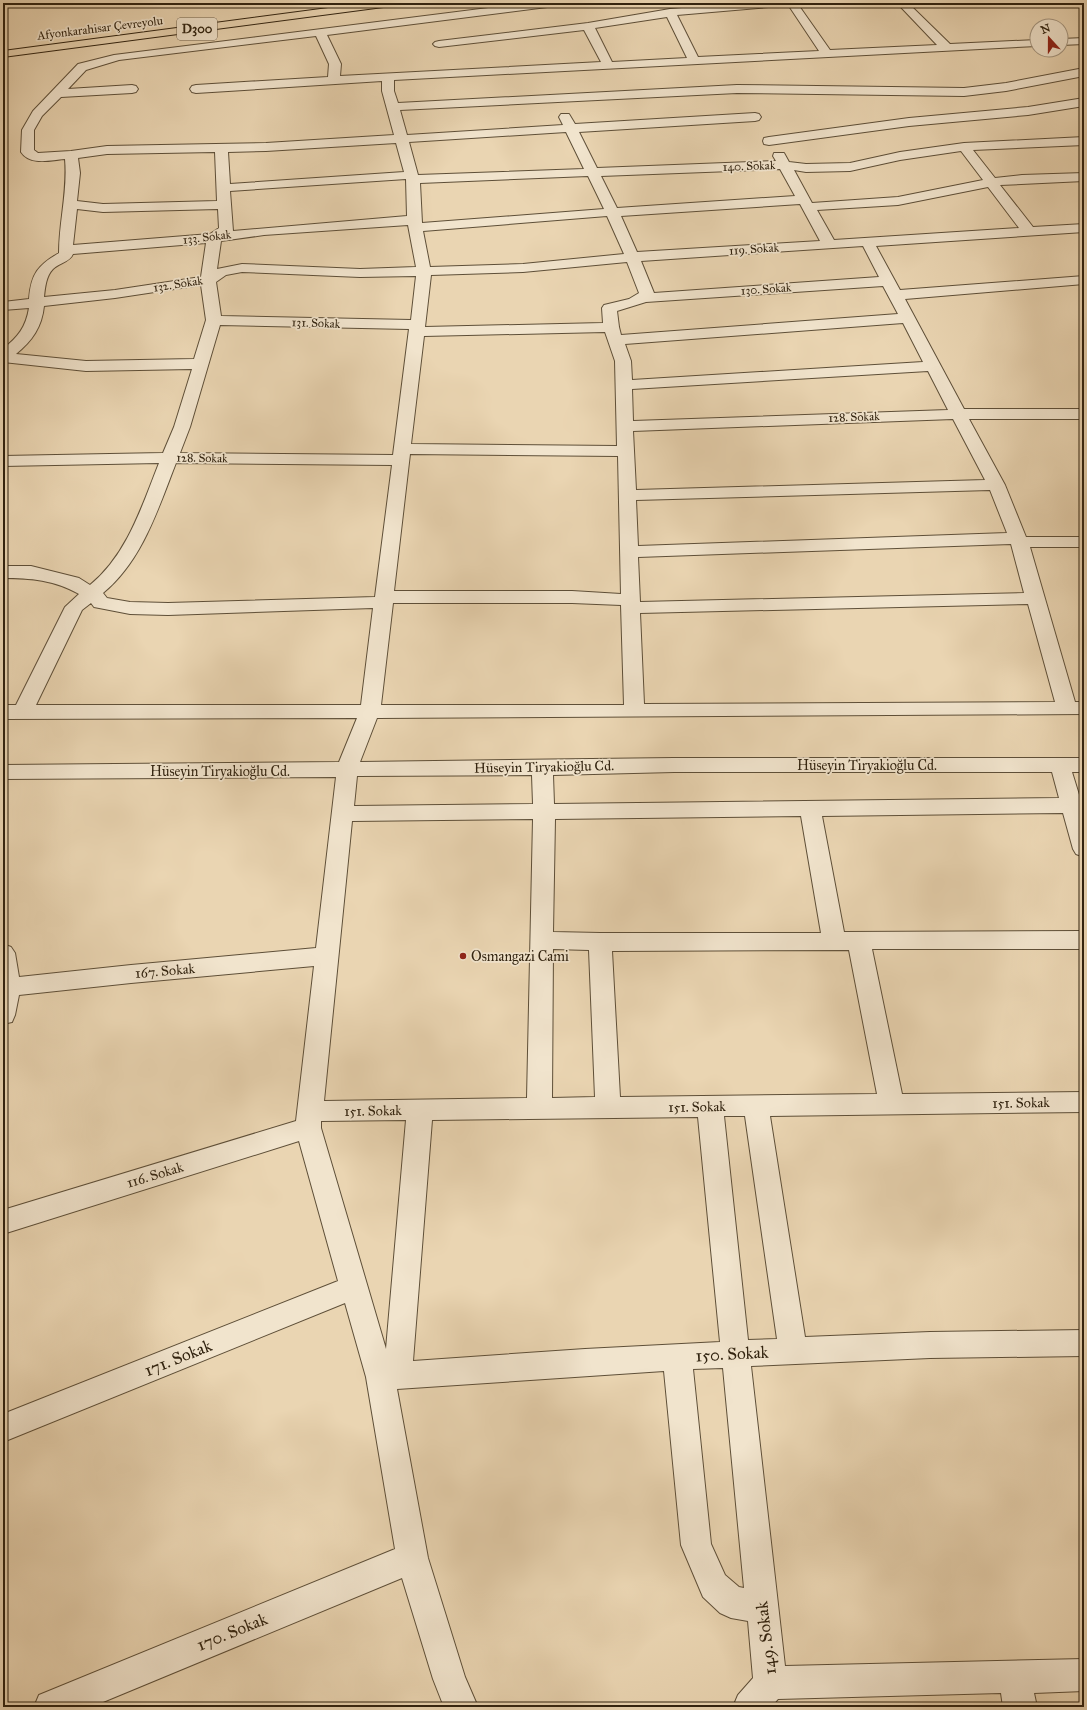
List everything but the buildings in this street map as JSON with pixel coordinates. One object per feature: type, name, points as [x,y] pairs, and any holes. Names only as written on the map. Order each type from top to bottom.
[{"type":"highway","name":"Afyonkarahisar Çevreyolu","points":[[3,43],[310,3]]},
{"type":"highway","name":"Afyonkarahisar Çevreyolu","points":[[3,54],[391,3]]},
{"type":"street","points":[[555,3],[118,57],[82,67],[37,114],[28,130],[26,152],[35,157],[130,149],[221,148],[402,139],[755,117]]},
{"type":"street","points":[[424,20],[440,48],[670,12],[780,3]]},
{"type":"street","points":[[792,3],[827,54]]},
{"type":"street","points":[[902,3],[947,48]]},
{"type":"street","points":[[670,12],[694,61]]},
{"type":"street","points":[[588,26],[608,65]]},
{"type":"street","points":[[320,32],[335,64],[334,79]]},
{"type":"street","points":[[802,40],[817,39]]},
{"type":"street","points":[[1069,42],[1084,41]]},
{"type":"street","points":[[196,88],[388,77],[448,69],[608,65],[694,61],[726,69],[827,54],[1029,43]]},
{"type":"street","points":[[687,48],[703,47]]},
{"type":"street","points":[[726,69],[784,165],[829,244]]},
{"type":"street","points":[[393,107],[737,89],[950,92],[1006,87],[1084,72]]},
{"type":"street","points":[[388,77],[388,91],[412,177],[415,224],[424,272],[370,711],[347,769],[309,1119],[354,1287],[389,1376]]},
{"type":"street","points":[[58,93],[132,89]]},
{"type":"street","points":[[950,92],[992,145]]},
{"type":"street","points":[[556,98],[593,172],[632,257],[647,294],[644,298]]},
{"type":"street","points":[[769,141],[930,120],[1028,111],[1084,102]]},
{"type":"street","points":[[930,120],[941,135],[958,148],[992,182],[1029,231]]},
{"type":"street","name":"140. Sokak","points":[[223,188],[412,177],[784,165],[806,168],[850,166],[900,156],[958,148],[1084,141]]},
{"type":"street","points":[[23,712],[74,607],[109,579],[128,554],[148,514],[182,427],[214,320],[208,280],[214,238],[226,230],[221,148]]},
{"type":"street","points":[[3,357],[29,332],[35,317],[37,286],[46,268],[66,255],[69,204],[73,173],[71,155]]},
{"type":"street","name":"133. Sokak","points":[[66,250],[214,238],[238,233],[279,229],[415,224],[612,212],[898,201],[992,182],[1022,179],[1084,177]]},
{"type":"street","points":[[69,204],[103,208],[224,205]]},
{"type":"street","name":"119. Sokak","points":[[424,272],[523,268],[632,257],[1084,228]]},
{"type":"street","points":[[3,712],[634,711],[1076,708],[1035,598],[1019,540],[996,485],[868,243]]},
{"type":"street","name":"132. Sokak","points":[[3,306],[208,280],[222,272],[242,268],[360,273],[424,272]]},
{"type":"street","name":"130. Sokak","points":[[614,334],[609,308],[644,298],[1084,280]]},
{"type":"street","name":"131. Sokak","points":[[214,320],[614,334],[908,318]]},
{"type":"street","points":[[614,334],[623,360],[634,711]]},
{"type":"street","points":[[3,357],[86,366],[202,364]]},
{"type":"street","points":[[624,385],[934,366]]},
{"type":"street","name":"128. Sokak","points":[[625,426],[959,414],[1084,414]]},
{"type":"street","name":"128. Sokak","points":[[3,461],[626,451]]},
{"type":"street","points":[[627,495],[996,485]]},
{"type":"street","points":[[629,552],[1019,540],[1084,542]]},
{"type":"street","points":[[3,572],[31,572],[72,582],[92,593],[101,604],[130,608],[168,609],[384,600],[572,597],[631,604],[1035,598]]},
{"type":"street","name":"Hüseyin Tiryakioğlu Cd.","points":[[3,772],[542,768],[674,765],[1084,765]]},
{"type":"street","points":[[1060,765],[1078,805],[1084,850]]},
{"type":"street","points":[[539,1108],[543,940],[544,811],[542,768]]},
{"type":"street","points":[[342,814],[1078,805]]},
{"type":"street","points":[[810,808],[834,941]]},
{"type":"street","points":[[543,940],[600,942],[1084,940]]},
{"type":"street","points":[[859,941],[891,1104]]},
{"type":"street","points":[[600,942],[608,1108]]},
{"type":"street","points":[[3,953],[6,988],[3,1015]]},
{"type":"street","name":"167. Sokak","points":[[6,988],[139,973],[327,956]]},
{"type":"street","name":"151. Sokak","points":[[309,1119],[420,1110],[710,1108],[1084,1102]]},
{"type":"street","points":[[756,1107],[793,1351]]},
{"type":"street","name":"149. Sokak","points":[[710,1108],[734,1354],[770,1683],[1018,1692],[1084,1675]]},
{"type":"street","points":[[420,1110],[389,1376],[412,1558],[449,1679],[461,1707]]},
{"type":"street","name":"116. Sokak","points":[[3,1222],[309,1119]]},
{"type":"street","name":"171. Sokak","points":[[3,1428],[354,1287]]},
{"type":"street","name":"150. Sokak","points":[[389,1376],[793,1351],[930,1345],[1084,1343]]},
{"type":"street","points":[[677,1357],[696,1545],[714,1586],[731,1602],[762,1607]]},
{"type":"street","name":"170. Sokak","points":[[51,1707],[412,1558]]},
{"type":"street","points":[[750,1707],[770,1683]]},
{"type":"place","name":"Osmangazi Cami","points":[[463,956]]}]
